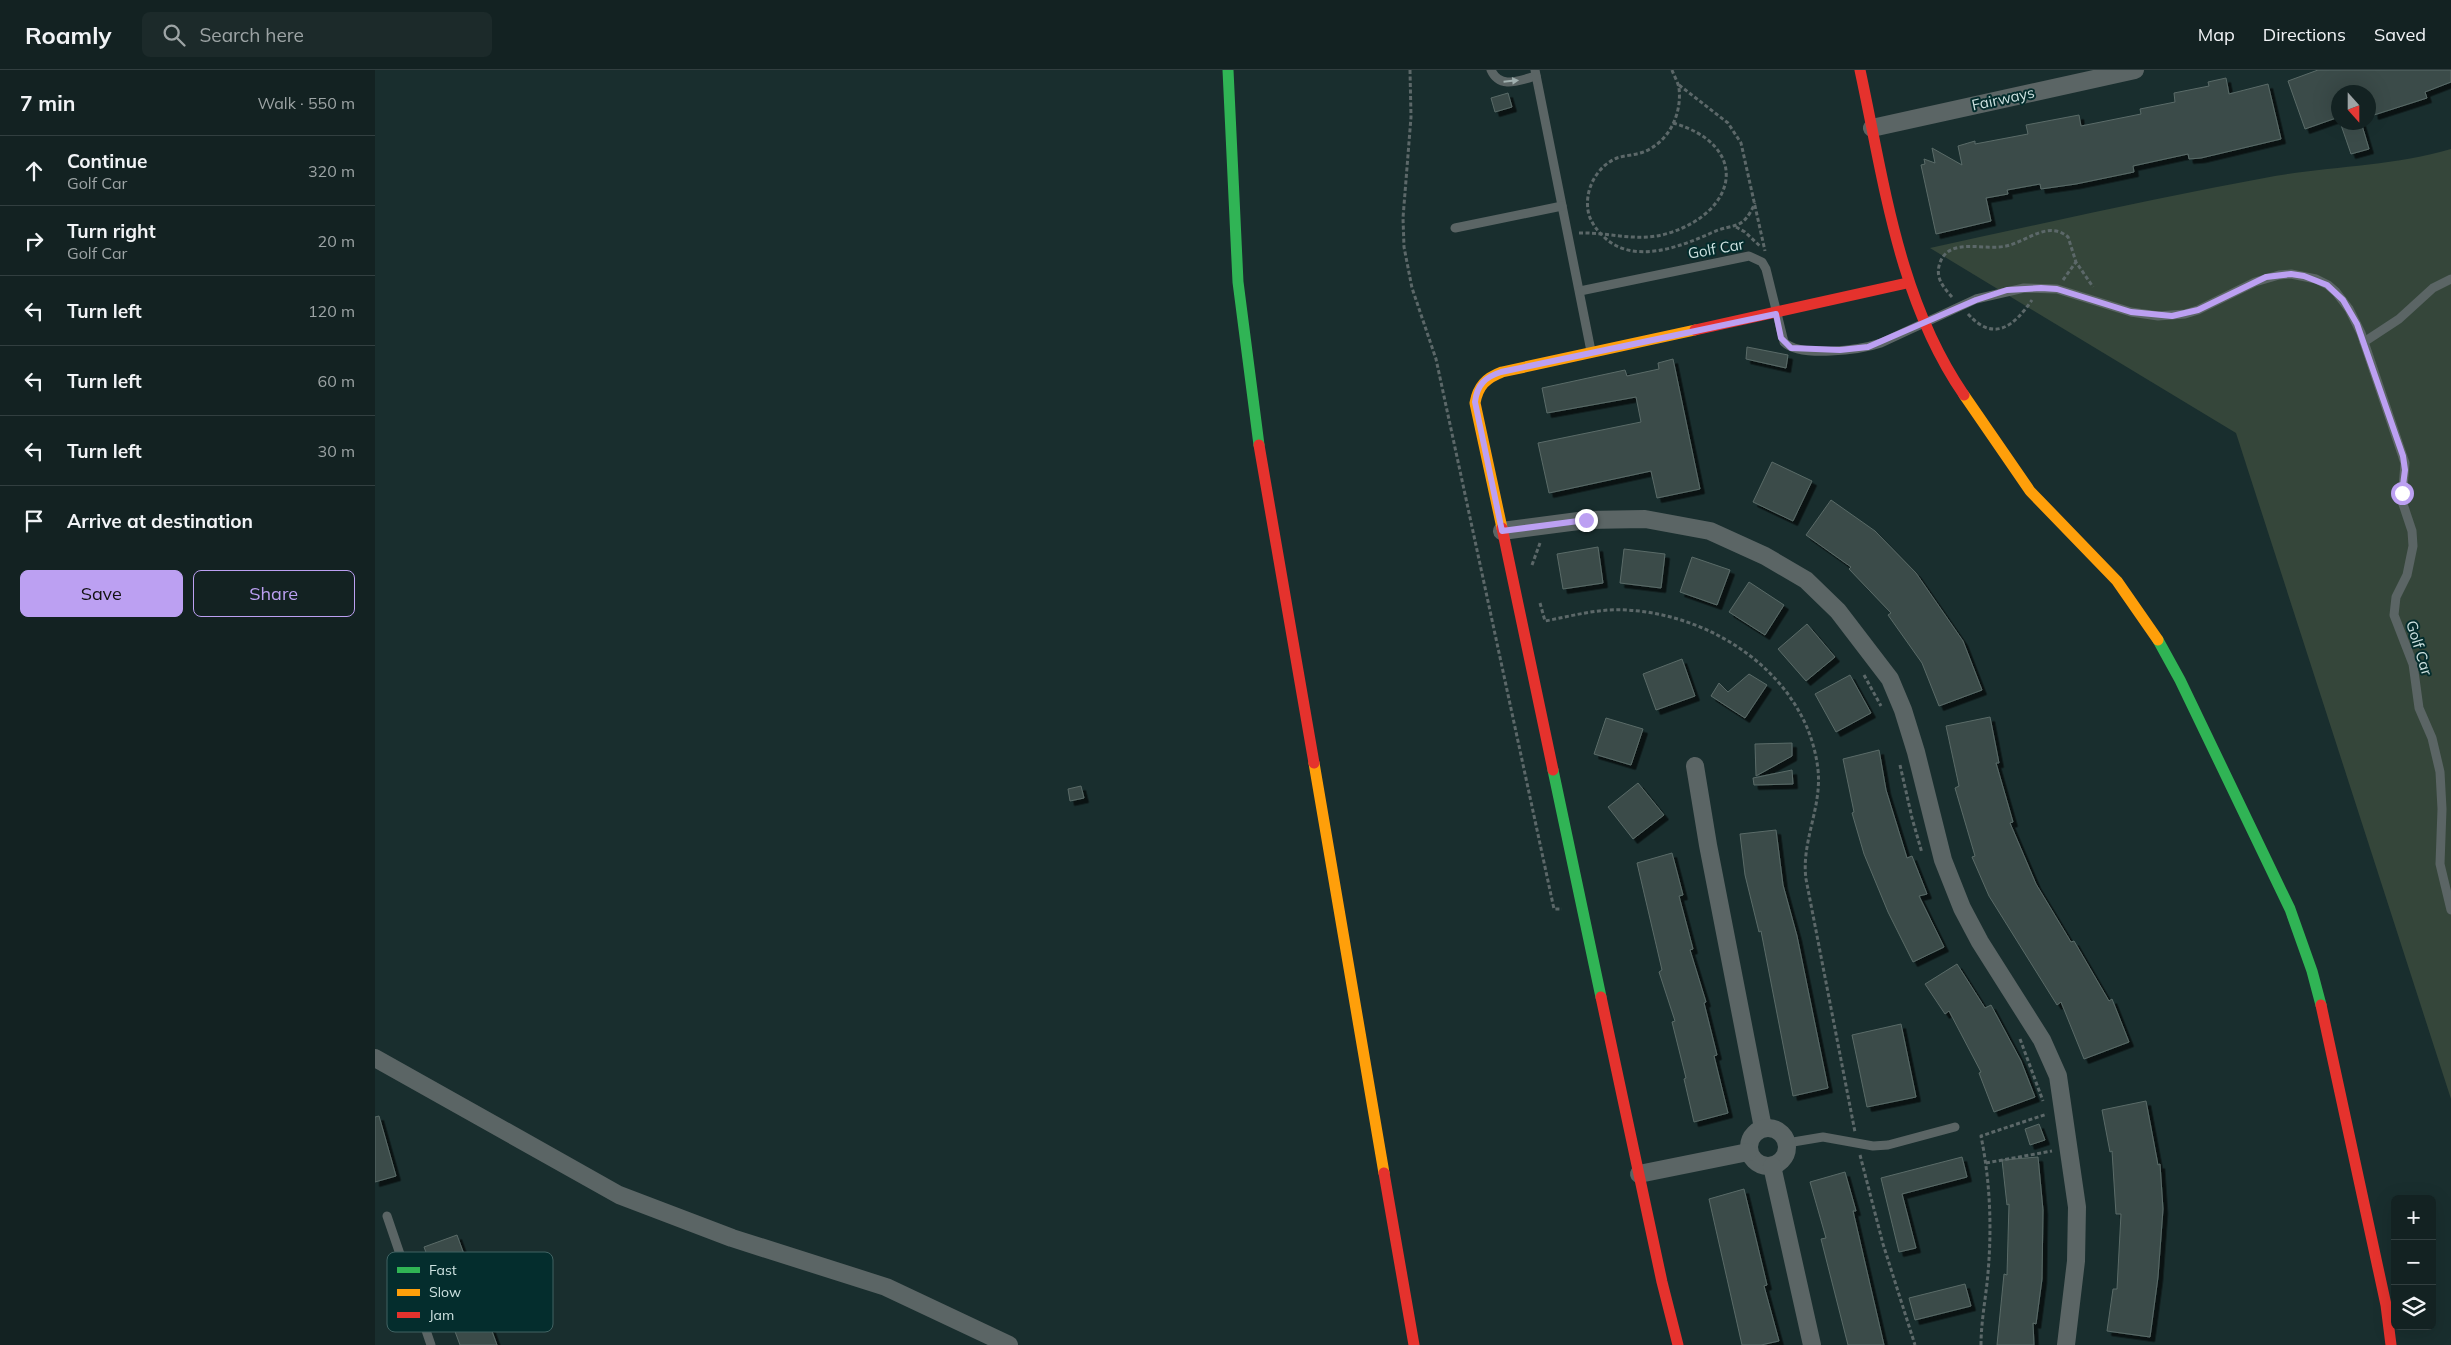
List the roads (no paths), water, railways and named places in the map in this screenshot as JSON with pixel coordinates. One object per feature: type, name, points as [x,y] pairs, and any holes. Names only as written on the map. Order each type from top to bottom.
[{"type":"street","points":[[1228,70],[1238,282],[1256,428],[1414,1345]]},
{"type":"street","points":[[1860,70],[1907,283],[1923,323],[1958,386],[2030,491],[2117,581],[2152,629],[2180,680],[2263,849],[2290,909],[2309,962],[2329,1034],[2386,1305],[2391,1345]]},
{"type":"street","name":"Fairways","points":[[1872,128],[2135,70]]},
{"type":"street","points":[[1678,1345],[1662,1282],[1510,572],[1475,402],[1478,388],[1482,382],[1494,374],[1776,314],[1907,283]]},
{"type":"street","points":[[1502,531],[1586,520],[1645,519],[1710,531],[1765,556],[1806,580],[1838,611],[1890,679],[1917,752],[1943,860],[1962,908],[1980,942],[2042,1040],[2058,1076],[2077,1207],[2076,1261],[2066,1345]]},
{"type":"street","points":[[1695,766],[1708,845],[1763,1128]]},
{"type":"street","points":[[375,1058],[619,1195],[732,1238],[887,1287],[1009,1345]]},
{"type":"street","points":[[1763,1128],[1778,1131],[1787,1143],[1784,1158],[1772,1166],[1757,1164],[1749,1152],[1751,1137],[1763,1128]]},
{"type":"street","points":[[1639,1174],[1749,1152]]},
{"type":"street","points":[[1772,1166],[1812,1345]]},
{"type":"lane","points":[[1491,70],[1497,79],[1508,83],[1535,73],[1591,352]]},
{"type":"lane","points":[[1455,228],[1562,206]]},
{"type":"lane","name":"Golf Car","points":[[1580,291],[1742,256],[1757,258],[1766,269],[1781,338],[1787,345],[1796,349],[1840,350],[1868,347],[1961,306],[1999,292],[2041,288],[2057,289],[2145,315],[2185,314],[2211,305],[2266,277],[2304,276],[2327,285],[2349,309],[2365,342],[2405,463],[2402,501],[2412,531],[2413,546],[2407,575],[2396,597],[2394,615],[2413,664],[2419,708],[2432,738],[2439,772],[2442,801],[2440,864],[2451,910]]},
{"type":"lane","points":[[2365,342],[2399,319],[2433,288],[2451,279]]},
{"type":"lane","points":[[1787,1143],[1823,1137],[1857,1144],[1888,1145],[1955,1127]]},
{"type":"lane","points":[[387,1216],[399,1252]]},
{"type":"lane","points":[[427,1332],[431,1345]]}]
